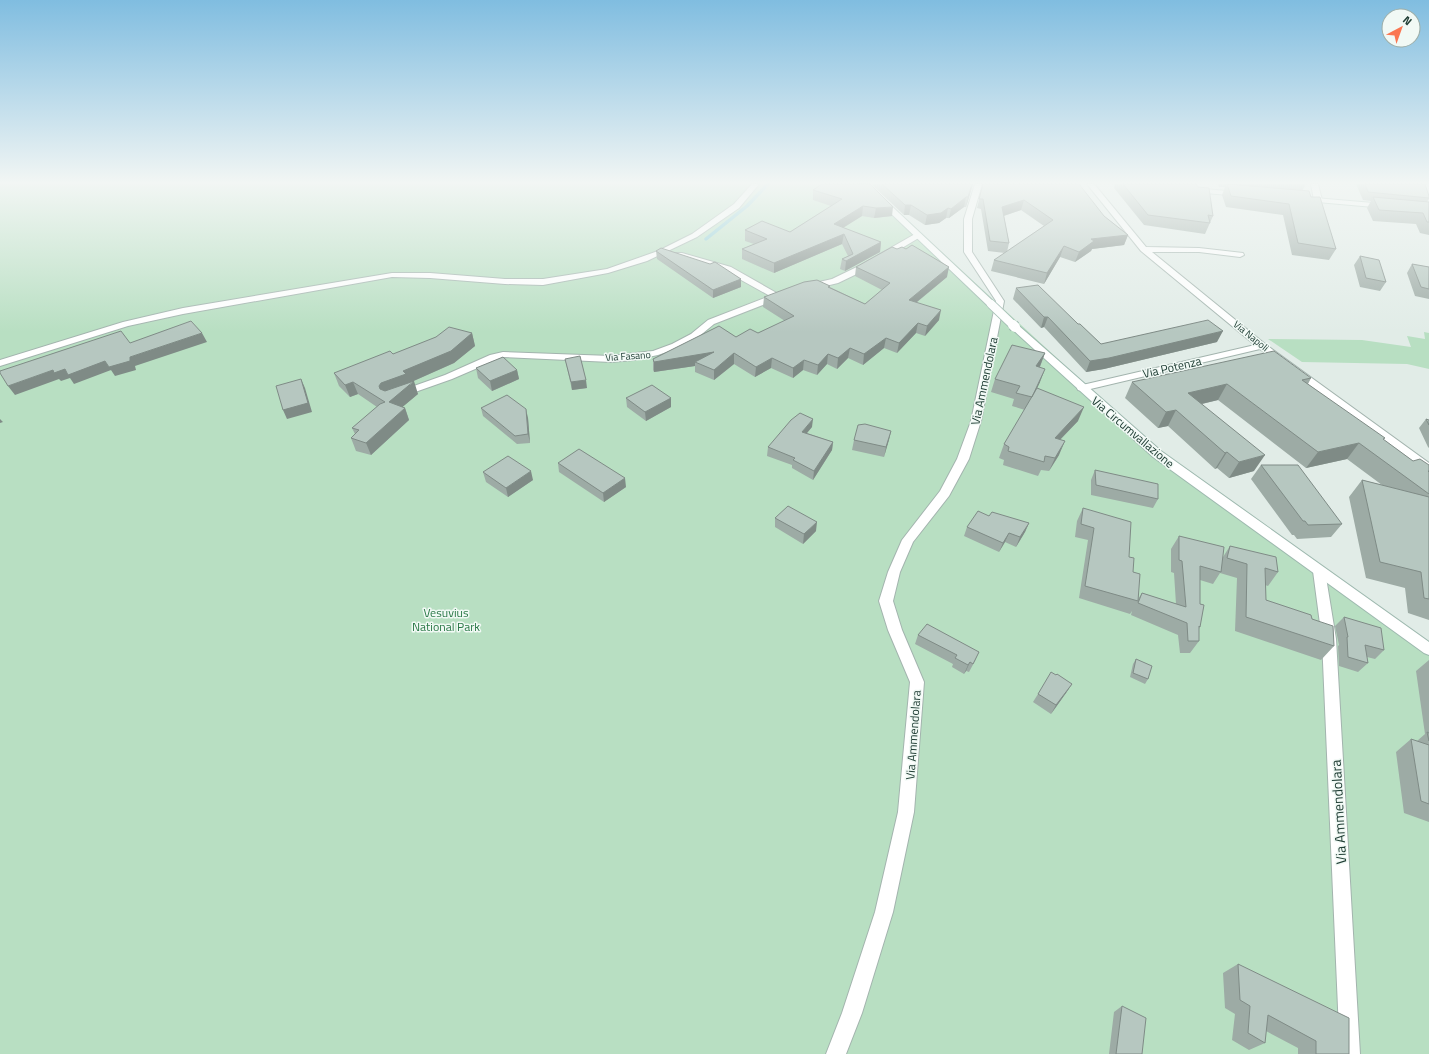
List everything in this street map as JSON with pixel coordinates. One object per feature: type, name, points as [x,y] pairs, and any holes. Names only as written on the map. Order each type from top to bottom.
[{"type":"street","points":[[0,363],[75,339],[183,311],[392,275],[424,274],[495,281],[545,282],[587,276],[638,263],[699,233]]},
{"type":"street","name":"Via Circumvallazione","points":[[915,233],[1015,327],[1156,454],[1429,649]]},
{"type":"street","name":"Via Ammendolara","points":[[836,1054],[852,1013],[884,912],[906,812],[917,682],[895,630],[886,601],[894,572],[908,540],[945,492],[963,460],[976,421],[997,321],[1000,301],[968,252],[966,246],[967,233]]},
{"type":"street","name":"Via Napoli","points":[[1131,233],[1144,249],[1262,346],[1429,468]]},
{"type":"street","points":[[800,289],[835,281],[862,268],[918,236]]},
{"type":"street","points":[[1144,249],[1199,250],[1240,255]]},
{"type":"street","points":[[665,251],[728,269],[777,296]]},
{"type":"street","name":"Via Fasano","points":[[390,399],[464,371],[497,356],[510,354],[581,359],[654,355],[688,342],[703,331],[711,322],[777,296],[789,293]]},
{"type":"street","name":"Via Potenza","points":[[1082,388],[1262,346]]},
{"type":"street","name":"Via Ammendolara","points":[[1319,571],[1329,639],[1350,1054]]},
{"type":"green space","name":"Vesuvius National Park","points":[[0,233],[921,233],[1097,395],[1175,464],[1429,644],[1429,1054],[0,1054]]},
{"type":"green space","points":[[1424,332],[1429,333],[1429,369],[1407,364],[1302,362],[1268,339],[1362,340],[1411,347],[1407,336],[1425,339]]},
{"type":"building","points":[[753,233],[858,233],[881,242],[846,261],[842,259],[853,254],[844,234],[774,263],[742,249],[767,239]]},
{"type":"building","points":[[989,233],[1007,233],[1009,243],[990,241]]},
{"type":"building","points":[[1034,233],[1126,233],[1128,235],[1091,239],[1094,241],[1079,252],[1064,246],[1047,273],[994,260]]},
{"type":"building","points":[[1296,233],[1331,233],[1336,249],[1298,243]]},
{"type":"building","points":[[912,245],[949,267],[909,300],[941,310],[927,326],[918,323],[899,343],[886,338],[864,354],[850,348],[838,358],[828,354],[818,365],[804,360],[793,368],[772,358],[756,367],[734,353],[714,370],[695,362],[714,352],[654,362],[653,359],[719,326],[736,337],[750,329],[758,333],[794,316],[764,297],[804,282],[817,280],[830,286],[828,287],[865,304],[890,283],[856,267],[892,247],[897,249],[902,247],[906,249]]},
{"type":"building","points":[[661,248],[710,264],[715,262],[741,279],[713,290],[656,251]]},
{"type":"building","points":[[1360,256],[1379,260],[1386,282],[1366,278]]},
{"type":"building","points":[[1412,264],[1429,267],[1429,289],[1421,287]]},
{"type":"building","points":[[1038,285],[1101,344],[1208,320],[1223,331],[1109,358],[1090,361],[1048,317],[1044,317],[1016,288]]},
{"type":"building","points":[[191,321],[202,333],[130,357],[130,361],[109,367],[105,361],[68,375],[65,369],[54,373],[53,370],[8,386],[0,373],[0,371],[121,331],[130,343]]},
{"type":"building","points":[[449,327],[472,333],[451,351],[403,371],[406,374],[381,383],[379,386],[380,389],[385,391],[414,381],[389,402],[405,408],[366,443],[351,438],[359,430],[352,428],[380,404],[385,402],[353,382],[345,385],[334,373],[390,351],[393,354],[436,337]]},
{"type":"building","points":[[1012,345],[1045,353],[1036,366],[1045,369],[1032,397],[1016,393],[1020,386],[995,379]]},
{"type":"building","points":[[1274,351],[1311,378],[1302,380],[1385,438],[1383,439],[1413,461],[1420,459],[1429,465],[1429,494],[1359,443],[1318,452],[1227,384],[1188,393],[1265,455],[1239,462],[1227,452],[1225,453],[1176,410],[1166,412],[1132,382]]},
{"type":"building","points":[[580,356],[586,380],[571,382],[565,359]]},
{"type":"building","points":[[503,357],[517,370],[490,381],[476,368]]},
{"type":"building","points":[[301,379],[308,403],[283,410],[276,386]]},
{"type":"building","points":[[652,385],[671,398],[645,412],[626,398]]},
{"type":"building","points":[[1037,388],[1084,407],[1055,438],[1065,441],[1055,458],[1045,456],[1044,462],[1008,451],[1009,447],[1004,444]]},
{"type":"building","points":[[507,395],[526,409],[528,434],[515,436],[481,408]]},
{"type":"building","points":[[800,413],[813,419],[802,432],[833,442],[814,471],[793,460],[795,458],[768,447],[791,420]]},
{"type":"building","points":[[865,424],[891,431],[886,447],[854,440],[858,425]]},
{"type":"building","points":[[579,449],[625,478],[603,493],[558,463]]},
{"type":"building","points":[[508,456],[531,471],[506,488],[483,472]]},
{"type":"building","points":[[1261,465],[1298,465],[1342,524],[1308,525],[1305,521],[1303,521]]},
{"type":"building","points":[[1095,470],[1158,484],[1158,499],[1096,485]]},
{"type":"building","points":[[1362,480],[1429,497],[1429,599],[1424,598],[1421,572],[1380,562]]},
{"type":"building","points":[[788,506],[817,522],[804,534],[775,518]]},
{"type":"building","points":[[1083,508],[1131,522],[1129,557],[1134,558],[1133,572],[1140,574],[1138,601],[1085,586],[1094,528],[1081,524]]},
{"type":"building","points":[[978,511],[989,516],[992,512],[1029,523],[1020,537],[1009,533],[1003,543],[967,527]]},
{"type":"building","points":[[1179,536],[1224,547],[1221,572],[1200,566],[1200,604],[1204,605],[1200,627],[1199,626],[1199,641],[1188,641],[1187,623],[1138,603],[1142,593],[1186,607],[1182,561],[1179,560]]},
{"type":"building","points":[[1230,546],[1276,557],[1278,572],[1265,568],[1266,600],[1311,615],[1312,619],[1333,626],[1334,646],[1246,617],[1247,564],[1227,558]]},
{"type":"building","points":[[1344,617],[1381,628],[1384,650],[1365,645],[1368,663],[1348,657],[1348,637]]},
{"type":"building","points":[[927,624],[979,652],[973,664],[970,662],[968,665],[955,658],[957,655],[918,635]]},
{"type":"building","points":[[1136,659],[1152,666],[1148,679],[1133,673]]},
{"type":"building","points":[[1051,672],[1056,675],[1057,674],[1072,684],[1056,705],[1038,694]]},
{"type":"building","points":[[1411,739],[1429,745],[1429,804],[1421,801]]},
{"type":"building","points":[[1238,964],[1349,1018],[1349,1054],[1316,1054],[1316,1041],[1268,1015],[1265,1043],[1248,1033],[1250,1006],[1240,1000]]},
{"type":"building","points":[[1122,1006],[1146,1018],[1142,1054],[1116,1054]]},
{"type":"waterway","points":[[706,239],[713,233]]}]
